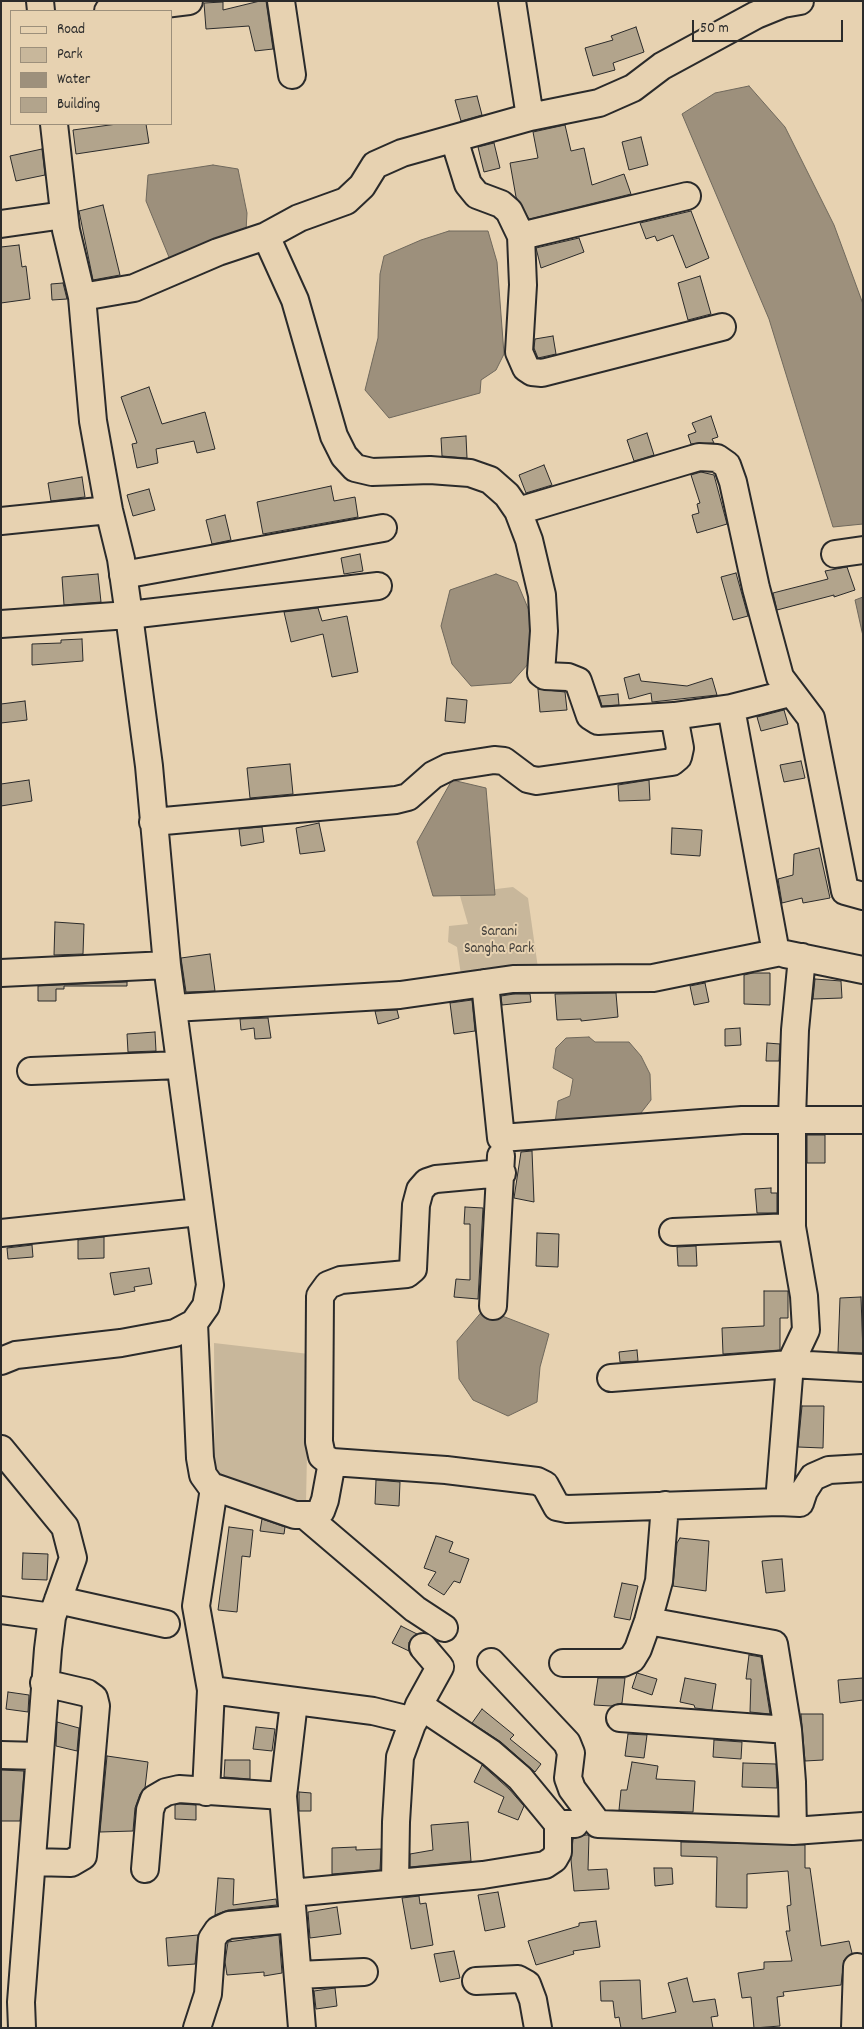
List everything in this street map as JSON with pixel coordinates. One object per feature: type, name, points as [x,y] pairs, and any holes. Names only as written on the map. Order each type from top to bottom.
[{"type":"street","points":[[116,10],[189,1]]},
{"type":"street","points":[[281,1],[292,75]]},
{"type":"street","points":[[512,1],[530,116]]},
{"type":"street","points":[[82,297],[134,288],[218,252],[266,236],[299,218],[346,201],[362,186],[375,165],[402,153],[530,116],[600,103],[633,88],[662,66],[721,34],[788,2]]},
{"type":"street","points":[[1,1361],[16,1355],[121,1343],[175,1333],[194,1324],[206,1306],[210,1285],[167,965],[149,766],[129,615],[94,421],[82,297],[66,230],[54,125]]},
{"type":"street","points":[[454,139],[468,184],[476,195],[502,204],[509,211],[521,236],[523,285],[520,352],[522,363],[532,372],[542,374],[722,327]]},
{"type":"street","points":[[521,236],[687,196]]},
{"type":"street","points":[[1,224],[64,215]]},
{"type":"street","points":[[266,236],[295,300],[334,436],[344,456],[355,468],[372,472],[430,470],[470,473],[490,480],[507,496],[518,511],[529,540],[542,595],[544,632],[541,673],[545,676],[568,677],[578,681],[590,716],[598,721],[674,716],[731,708],[790,693]]},
{"type":"street","points":[[518,511],[699,457],[717,458],[727,465],[733,482],[756,588],[780,676],[790,693],[811,718],[845,891],[863,896]]},
{"type":"street","points":[[1,521],[109,510]]},
{"type":"street","points":[[123,575],[383,528]]},
{"type":"street","points":[[835,554],[863,550]]},
{"type":"street","points":[[1,624],[129,615],[378,586]]},
{"type":"street","points":[[731,708],[776,953]]},
{"type":"street","points":[[153,822],[396,800],[408,797],[433,775],[449,766],[494,760],[504,761],[528,779],[537,781],[672,762],[678,757],[680,748],[674,716]]},
{"type":"street","points":[[173,1008],[400,995],[513,979],[653,978],[776,953],[863,970]]},
{"type":"street","points":[[779,1502],[790,1364],[806,1330],[804,1296],[792,1227],[792,1118],[795,1030],[802,957]]},
{"type":"street","points":[[1,973],[167,965]]},
{"type":"street","points":[[485,983],[501,1138],[502,1173],[493,1306]]},
{"type":"street","points":[[31,1071],[180,1065]]},
{"type":"street","points":[[501,1138],[733,1120],[792,1118],[863,1120]]},
{"type":"street","points":[[502,1173],[436,1179],[427,1182],[420,1190],[416,1205],[412,1269],[407,1274],[341,1280],[328,1285],[320,1296],[319,1442],[322,1456],[332,1462],[446,1470],[537,1480],[546,1485],[557,1508],[567,1509],[779,1502],[800,1503],[804,1491],[813,1477],[829,1470],[863,1468]]},
{"type":"street","points":[[1,1233],[199,1212]]},
{"type":"street","points":[[673,1232],[792,1227]]},
{"type":"street","points":[[194,1324],[200,1458],[203,1474],[214,1488],[295,1515],[308,1517],[415,1609],[444,1628]]},
{"type":"street","points":[[612,1378],[790,1364],[863,1368]]},
{"type":"street","points":[[1,1449],[65,1527],[73,1558],[55,1608],[44,1683],[21,2002],[22,2028]]},
{"type":"street","points":[[308,1517],[321,1511],[332,1462]]},
{"type":"street","points":[[206,1792],[210,1690],[196,1606],[214,1488]]},
{"type":"street","points":[[563,1663],[623,1664],[632,1659],[638,1649],[648,1621],[659,1581],[665,1505]]},
{"type":"street","points":[[1,1610],[55,1608],[166,1624]]},
{"type":"street","points":[[648,1621],[774,1644],[788,1730],[793,1831]]},
{"type":"street","points":[[395,1883],[400,1757],[416,1713],[440,1667],[422,1647]]},
{"type":"street","points":[[491,1662],[567,1743],[571,1753],[568,1778],[572,1789],[598,1824]]},
{"type":"street","points":[[32,1862],[71,1863],[83,1856],[96,1706],[94,1698],[87,1693],[44,1683]]},
{"type":"street","points":[[210,1690],[373,1711],[416,1713],[490,1753],[512,1771],[558,1824],[558,1852],[554,1859],[545,1865],[483,1875],[291,1893]]},
{"type":"street","points":[[294,1702],[283,1796],[302,2028]]},
{"type":"street","points":[[620,1718],[788,1730]]},
{"type":"street","points":[[1,1755],[39,1756]]},
{"type":"street","points":[[145,1869],[150,1810],[154,1799],[166,1792],[180,1789],[283,1796]]},
{"type":"street","points":[[558,1824],[793,1831],[863,1826]]},
{"type":"street","points":[[197,2028],[208,1994],[212,1938],[218,1930],[229,1925],[293,1919]]},
{"type":"street","points":[[855,2028],[857,1967]]},
{"type":"street","points":[[298,1975],[364,1972]]},
{"type":"street","points":[[476,1981],[518,1979],[527,1984],[533,2000],[538,2028]]},
{"type":"green space","name":"Sarani Sangha Park","points":[[513,887],[528,898],[538,968],[462,982],[457,947],[448,942],[449,926],[468,924],[460,896],[471,892]]},
{"type":"green space","points":[[214,1343],[309,1354],[306,1503],[215,1480]]},
{"type":"water","points":[[749,86],[785,127],[834,225],[863,304],[863,524],[833,527],[769,319],[682,114],[715,93]]},
{"type":"water","points":[[213,165],[238,169],[247,213],[246,231],[171,262],[146,201],[148,175]]},
{"type":"water","points":[[449,231],[488,231],[497,262],[504,354],[496,370],[481,380],[480,393],[389,418],[365,390],[378,338],[380,274],[384,256],[421,240]]},
{"type":"water","points":[[496,574],[517,582],[530,613],[529,663],[511,683],[471,686],[452,664],[441,626],[450,590]]},
{"type":"water","points":[[863,597],[863,636],[855,600]]},
{"type":"water","points":[[452,780],[486,788],[495,895],[433,896],[417,842]]},
{"type":"water","points":[[589,1037],[595,1042],[629,1042],[641,1056],[650,1074],[651,1100],[637,1118],[555,1123],[558,1101],[570,1096],[573,1079],[553,1068],[556,1048],[566,1038]]},
{"type":"water","points":[[484,1309],[549,1334],[540,1367],[537,1402],[508,1416],[473,1400],[459,1379],[457,1341]]},
{"type":"building","points":[[266,1],[273,49],[255,51],[249,26],[206,29],[204,3],[223,2],[223,10]]},
{"type":"building","points":[[636,27],[644,52],[613,63],[615,70],[593,76],[585,48],[613,40],[611,36]]},
{"type":"building","points":[[477,96],[482,115],[461,121],[455,100]]},
{"type":"building","points":[[110,125],[146,125],[149,143],[76,154],[73,130]]},
{"type":"building","points":[[565,125],[571,151],[584,148],[592,185],[624,174],[631,194],[529,219],[516,197],[510,163],[538,158],[533,132]]},
{"type":"building","points":[[641,137],[648,165],[629,170],[622,142]]},
{"type":"building","points":[[494,143],[500,168],[484,172],[478,147]]},
{"type":"building","points":[[42,149],[45,175],[16,181],[10,156]]},
{"type":"building","points":[[103,205],[120,275],[93,280],[79,211]]},
{"type":"building","points":[[691,211],[709,258],[686,268],[673,235],[657,241],[655,236],[646,239],[640,223]]},
{"type":"building","points":[[579,238],[584,252],[541,268],[536,248]]},
{"type":"building","points":[[19,245],[22,267],[26,266],[30,299],[1,303],[1,247]]},
{"type":"building","points":[[700,276],[711,314],[688,320],[678,283]]},
{"type":"building","points":[[63,283],[67,299],[52,300],[51,284]]},
{"type":"building","points":[[553,336],[556,354],[538,358],[534,348],[535,339]]},
{"type":"building","points":[[149,387],[162,424],[205,412],[215,449],[197,453],[194,441],[156,449],[158,463],[137,468],[132,444],[137,443],[121,397]]},
{"type":"building","points":[[711,416],[718,437],[712,439],[714,443],[691,444],[688,435],[696,432],[692,423]]},
{"type":"building","points":[[647,433],[654,455],[634,461],[627,440]]},
{"type":"building","points":[[466,436],[467,458],[442,456],[441,438]]},
{"type":"building","points":[[544,465],[552,485],[526,493],[519,475]]},
{"type":"building","points":[[701,472],[714,475],[727,524],[697,533],[692,515],[699,513],[697,504],[700,503],[691,475]]},
{"type":"building","points":[[82,477],[85,497],[51,501],[48,483]]},
{"type":"building","points":[[331,486],[334,501],[355,497],[358,517],[263,534],[257,502]]},
{"type":"building","points":[[149,489],[155,510],[133,516],[127,495]]},
{"type":"building","points":[[225,515],[231,540],[212,544],[206,520]]},
{"type":"building","points":[[360,554],[363,571],[344,574],[341,558]]},
{"type":"building","points":[[847,567],[855,590],[834,597],[834,595],[777,610],[773,593],[828,579],[825,571]]},
{"type":"building","points":[[736,573],[748,616],[733,620],[721,577]]},
{"type":"building","points":[[98,574],[101,602],[64,605],[62,577]]},
{"type":"building","points":[[318,608],[322,621],[347,616],[358,672],[332,677],[323,634],[291,642],[284,612]]},
{"type":"building","points":[[82,639],[83,661],[32,665],[32,644],[61,643],[61,640]]},
{"type":"building","points":[[639,674],[641,681],[687,686],[712,678],[717,695],[652,702],[651,693],[629,699],[624,678]]},
{"type":"building","points":[[538,689],[565,692],[567,710],[540,712]]},
{"type":"building","points":[[618,694],[619,705],[602,706],[599,696]]},
{"type":"building","points":[[447,698],[467,700],[465,723],[445,721]]},
{"type":"building","points":[[25,701],[27,720],[1,723],[1,704]]},
{"type":"building","points":[[784,710],[788,724],[761,731],[757,717]]},
{"type":"building","points":[[801,761],[805,778],[784,782],[780,765]]},
{"type":"building","points":[[290,764],[293,794],[250,798],[247,768]]},
{"type":"building","points":[[29,780],[32,801],[1,806],[1,784]]},
{"type":"building","points":[[649,780],[650,800],[619,801],[618,785]]},
{"type":"building","points":[[319,823],[325,851],[300,854],[296,828]]},
{"type":"building","points":[[262,827],[264,842],[241,846],[239,829]]},
{"type":"building","points":[[672,828],[702,830],[700,856],[671,854]]},
{"type":"building","points":[[819,848],[830,898],[803,903],[802,898],[782,903],[778,879],[793,875],[794,854]]},
{"type":"building","points":[[55,922],[84,924],[83,954],[54,955]]},
{"type":"building","points":[[210,954],[215,991],[186,992],[181,958]]},
{"type":"building","points":[[770,973],[770,1005],[744,1004],[744,975]]},
{"type":"building","points":[[815,979],[841,981],[842,998],[813,999]]},
{"type":"building","points":[[127,982],[127,986],[64,986],[64,989],[56,989],[56,1001],[38,1001],[38,986]]},
{"type":"building","points":[[705,983],[709,1002],[694,1005],[690,986]]},
{"type":"building","points":[[616,993],[618,1017],[581,1021],[581,1019],[557,1020],[555,994]]},
{"type":"building","points":[[530,994],[531,1002],[502,1005],[501,996]]},
{"type":"building","points":[[472,1000],[475,1031],[454,1034],[450,1003]]},
{"type":"building","points":[[397,1010],[399,1018],[378,1024],[375,1011]]},
{"type":"building","points":[[268,1018],[271,1038],[255,1039],[254,1028],[241,1030],[240,1019]]},
{"type":"building","points":[[740,1028],[741,1045],[725,1046],[725,1029]]},
{"type":"building","points":[[155,1032],[156,1051],[128,1052],[127,1034]]},
{"type":"building","points":[[767,1043],[780,1044],[779,1061],[766,1061]]},
{"type":"building","points":[[807,1135],[825,1135],[825,1163],[807,1163]]},
{"type":"building","points":[[532,1151],[534,1202],[514,1198],[521,1152]]},
{"type":"building","points":[[771,1188],[771,1193],[777,1193],[777,1213],[757,1213],[755,1189]]},
{"type":"building","points":[[465,1207],[483,1208],[478,1299],[454,1297],[456,1279],[470,1280],[470,1224],[464,1224]]},
{"type":"building","points":[[537,1233],[559,1234],[558,1267],[536,1266]]},
{"type":"building","points":[[104,1237],[104,1258],[78,1259],[78,1240]]},
{"type":"building","points":[[32,1245],[33,1257],[8,1259],[7,1248]]},
{"type":"building","points":[[696,1246],[697,1266],[678,1266],[677,1247]]},
{"type":"building","points":[[149,1268],[152,1284],[134,1287],[135,1291],[114,1295],[110,1273]]},
{"type":"building","points":[[764,1291],[788,1291],[788,1318],[780,1318],[780,1350],[723,1354],[722,1328],[764,1326]]},
{"type":"building","points":[[861,1297],[863,1353],[838,1352],[840,1298]]},
{"type":"building","points":[[637,1350],[638,1361],[620,1362],[619,1352]]},
{"type":"building","points":[[802,1406],[824,1406],[823,1448],[798,1447]]},
{"type":"building","points":[[376,1480],[400,1482],[399,1506],[375,1504]]},
{"type":"building","points":[[262,1519],[285,1527],[284,1534],[260,1531]]},
{"type":"building","points":[[229,1527],[253,1530],[250,1557],[242,1556],[237,1612],[218,1610]]},
{"type":"building","points":[[436,1536],[453,1542],[449,1552],[469,1559],[460,1583],[454,1581],[444,1595],[428,1585],[436,1572],[424,1568]]},
{"type":"building","points":[[680,1538],[709,1541],[706,1591],[673,1586],[677,1543]]},
{"type":"building","points":[[23,1553],[48,1554],[47,1580],[22,1579]]},
{"type":"building","points":[[782,1559],[785,1591],[766,1593],[762,1561]]},
{"type":"building","points":[[622,1583],[638,1586],[630,1620],[614,1617]]},
{"type":"building","points":[[401,1626],[417,1634],[409,1642],[409,1651],[392,1643]]},
{"type":"building","points":[[749,1655],[761,1657],[770,1714],[750,1712],[751,1679],[746,1679]]},
{"type":"building","points":[[637,1673],[657,1679],[652,1695],[632,1688]]},
{"type":"building","points":[[598,1678],[625,1678],[622,1703],[611,1706],[594,1705]]},
{"type":"building","points":[[685,1678],[716,1684],[712,1710],[695,1708],[694,1705],[680,1702]]},
{"type":"building","points":[[863,1678],[863,1700],[840,1703],[838,1680]]},
{"type":"building","points":[[8,1692],[29,1695],[28,1712],[6,1709]]},
{"type":"building","points":[[482,1709],[514,1735],[510,1739],[541,1764],[535,1772],[501,1742],[472,1723]]},
{"type":"building","points":[[801,1714],[823,1714],[823,1760],[805,1761]]},
{"type":"building","points":[[57,1722],[79,1728],[77,1751],[56,1746]]},
{"type":"building","points":[[256,1727],[275,1729],[272,1751],[253,1749]]},
{"type":"building","points":[[628,1734],[647,1735],[644,1758],[625,1756]]},
{"type":"building","points":[[714,1740],[742,1742],[741,1759],[713,1757]]},
{"type":"building","points":[[107,1756],[148,1762],[145,1788],[140,1794],[135,1808],[133,1831],[100,1832]]},
{"type":"building","points":[[225,1760],[250,1760],[250,1779],[224,1777]]},
{"type":"building","points":[[632,1762],[658,1766],[656,1779],[695,1781],[693,1812],[619,1810],[621,1790],[627,1790]]},
{"type":"building","points":[[743,1763],[776,1764],[777,1788],[742,1787]]},
{"type":"building","points":[[482,1765],[509,1789],[524,1806],[518,1820],[498,1812],[504,1797],[474,1782]]},
{"type":"building","points":[[1,1770],[24,1771],[20,1821],[1,1821]]},
{"type":"building","points":[[299,1792],[311,1793],[311,1811],[299,1811]]},
{"type":"building","points":[[175,1805],[196,1805],[196,1820],[175,1819]]},
{"type":"building","points":[[468,1822],[471,1861],[410,1867],[410,1854],[433,1850],[431,1825]]},
{"type":"building","points":[[589,1835],[588,1870],[607,1869],[609,1889],[574,1891],[571,1860],[573,1839]]},
{"type":"building","points":[[681,1842],[805,1845],[805,1868],[810,1868],[821,1946],[849,1941],[852,1953],[844,1960],[841,1985],[783,1992],[784,1996],[777,1997],[780,2026],[754,2028],[751,1997],[742,1998],[738,1973],[764,1969],[764,1962],[792,1961],[786,1931],[790,1931],[787,1906],[791,1905],[788,1871],[747,1874],[747,1908],[716,1907],[717,1857],[681,1856]]},
{"type":"building","points":[[356,1847],[356,1850],[381,1849],[380,1870],[332,1874],[332,1848]]},
{"type":"building","points":[[654,1868],[672,1868],[673,1884],[655,1886]]},
{"type":"building","points":[[218,1878],[234,1879],[233,1905],[276,1899],[277,1905],[228,1910],[215,1915]]},
{"type":"building","points":[[498,1892],[505,1927],[485,1931],[478,1895]]},
{"type":"building","points":[[419,1896],[420,1904],[426,1903],[433,1945],[411,1949],[402,1898]]},
{"type":"building","points":[[337,1907],[341,1934],[310,1938],[308,1912]]},
{"type":"building","points":[[596,1921],[600,1947],[573,1951],[574,1954],[536,1965],[528,1941],[579,1926],[579,1923]]},
{"type":"building","points":[[198,1935],[195,1964],[168,1966],[166,1938]]},
{"type":"building","points":[[279,1935],[282,1973],[264,1976],[264,1972],[227,1975],[225,1962],[228,1942]]},
{"type":"building","points":[[454,1951],[460,1978],[440,1982],[434,1954]]},
{"type":"building","points":[[687,1978],[693,2002],[715,1999],[718,2016],[711,2017],[713,2028],[621,2028],[619,2017],[615,2018],[613,2001],[601,2001],[600,1981],[640,1980],[642,2019],[676,2012],[668,1983]]},
{"type":"building","points":[[335,1988],[337,2006],[316,2009],[314,1991]]}]
